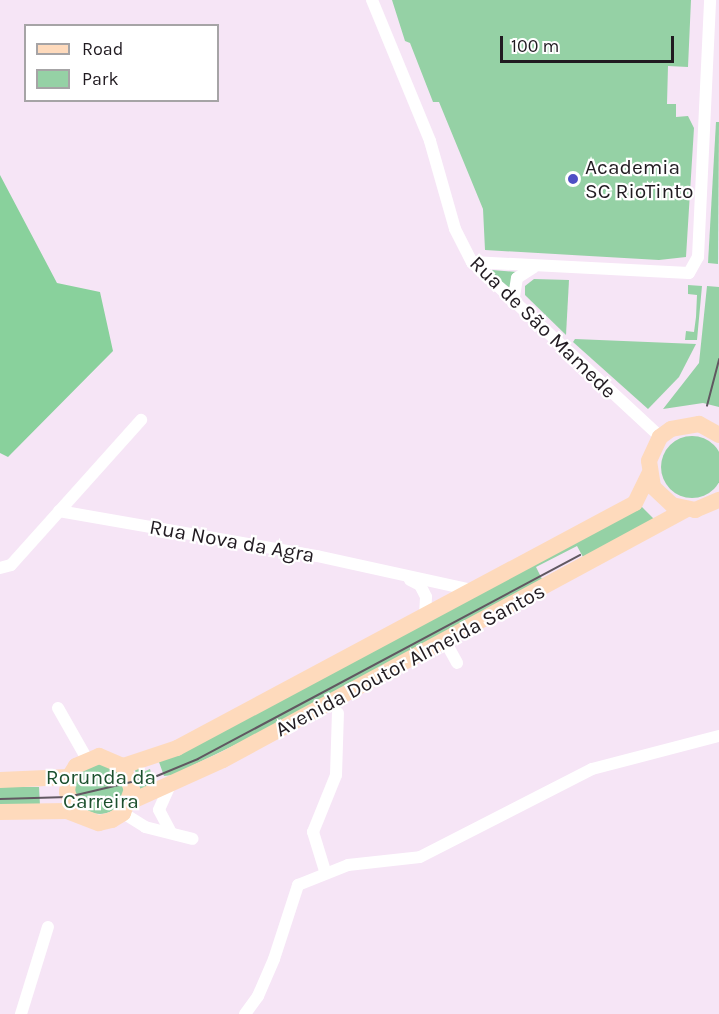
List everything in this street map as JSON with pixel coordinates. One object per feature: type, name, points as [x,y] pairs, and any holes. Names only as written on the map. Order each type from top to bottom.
[{"type":"main road","points":[[660,437],[685,424],[699,424],[719,435]]},
{"type":"main road","name":"Avenida Doutor Almeida Santos","points":[[123,766],[177,748],[635,503],[649,474],[649,461],[660,437]]},
{"type":"main road","points":[[649,474],[661,498],[685,510]]},
{"type":"main road","name":"Avenida Doutor Almeida Santos","points":[[126,808],[445,641],[685,510],[717,504]]},
{"type":"main road","points":[[0,812],[76,813],[99,823],[126,808],[132,784],[123,766],[106,758],[87,759],[69,777],[66,792],[76,813]]},
{"type":"main road","points":[[0,780],[69,777]]},
{"type":"street","name":"Rua de São Mamede","points":[[372,0],[430,141],[456,229],[472,262],[513,303],[660,437]]},
{"type":"street","points":[[472,262],[683,275],[695,266],[710,0]]},
{"type":"street","points":[[513,303],[518,278],[534,267]]},
{"type":"street","points":[[0,568],[11,565],[141,420]]},
{"type":"street","name":"Rua Nova da Agra","points":[[59,510],[317,556],[471,590]]},
{"type":"street","name":"Rua Nova da Agra","points":[[404,576],[420,585],[426,597],[425,616]]},
{"type":"street","points":[[445,641],[457,663]]},
{"type":"street","points":[[58,708],[87,759]]},
{"type":"street","points":[[325,871],[313,832],[336,775],[338,713]]},
{"type":"street","points":[[245,1014],[258,996],[274,959],[298,885],[325,871],[348,864],[420,857],[592,769],[719,736]]},
{"type":"street","points":[[171,785],[159,810],[171,833]]},
{"type":"street","points":[[126,808],[145,827],[193,839]]},
{"type":"street","points":[[21,1014],[48,927]]},
{"type":"green space","points":[[392,0],[691,0],[688,67],[668,66],[667,104],[676,104],[676,117],[688,116],[694,128],[686,257],[659,260],[485,250],[483,209],[439,102],[433,102],[410,43],[405,41]]},
{"type":"green space","points":[[716,122],[719,122],[718,264],[708,263]]},
{"type":"green space","points":[[0,175],[57,283],[100,292],[113,351],[8,457],[0,453]]},
{"type":"green space","points":[[492,270],[517,272],[510,288],[491,273]]},
{"type":"green space","points":[[534,279],[569,280],[566,335],[525,295],[525,286]]},
{"type":"green space","points":[[688,285],[702,286],[697,340],[685,340],[686,331],[694,332],[696,317],[697,295],[688,294]]},
{"type":"green space","points":[[707,286],[719,287],[719,407],[703,403],[663,409],[699,363]]},
{"type":"green space","points":[[575,339],[696,344],[679,377],[648,409],[573,342]]},
{"type":"green space","points":[[686,437],[698,437],[709,441],[718,450],[720,479],[709,493],[698,497],[686,497],[675,493],[666,484],[662,473],[662,461],[666,450],[675,441]]},
{"type":"green space","points":[[641,506],[656,521],[243,741],[173,775],[164,776],[159,762]],"holes":[[[577,546],[583,557],[542,579],[536,567]]]},
{"type":"green space","name":"Rorunda da Carreira","points":[[100,764],[114,768],[121,775],[125,789],[121,803],[114,810],[100,814],[86,810],[79,803],[75,789],[79,775],[86,768]]},
{"type":"green space","points":[[139,768],[141,773],[150,769],[154,785],[140,789],[135,770]]},
{"type":"green space","points":[[0,787],[39,787],[40,806],[0,806]]},
{"type":"tram line","points":[[707,406],[719,360]]},
{"type":"tram line","points":[[0,799],[68,797],[157,776],[198,759],[580,555]]},
{"type":"place","name":"Academia SC RioTinto","points":[[573,179]]}]
